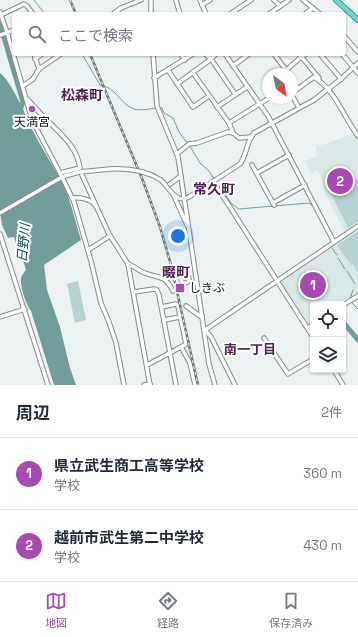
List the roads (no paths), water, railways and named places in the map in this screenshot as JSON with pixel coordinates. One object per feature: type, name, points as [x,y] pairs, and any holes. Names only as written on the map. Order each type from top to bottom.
[{"type":"main road","points":[[336,0],[358,20]]},
{"type":"street","points":[[116,12],[121,8],[141,0]]},
{"type":"street","points":[[151,0],[151,12]]},
{"type":"street","points":[[176,0],[179,12]]},
{"type":"street","points":[[200,0],[205,12]]},
{"type":"street","points":[[202,5],[210,0]]},
{"type":"street","points":[[233,12],[251,0]]},
{"type":"street","points":[[274,0],[280,6]]},
{"type":"street","points":[[272,12],[289,0]]},
{"type":"street","points":[[303,0],[318,12]]},
{"type":"street","points":[[12,49],[1,13],[24,4],[32,12]]},
{"type":"street","points":[[308,12],[313,8]]},
{"type":"street","points":[[0,35],[12,31]]},
{"type":"street","points":[[346,38],[358,52]]},
{"type":"street","points":[[14,56],[32,120],[72,198],[88,250],[101,303],[116,343],[124,385]]},
{"type":"street","points":[[34,56],[39,69]]},
{"type":"street","points":[[35,59],[39,56]]},
{"type":"street","points":[[23,86],[33,79],[39,69],[58,56]]},
{"type":"street","points":[[153,56],[158,108],[177,154],[209,364],[215,385]]},
{"type":"street","points":[[182,56],[185,60]]},
{"type":"street","points":[[154,78],[190,56]]},
{"type":"street","points":[[207,56],[235,94]]},
{"type":"street","points":[[177,84],[214,56]]},
{"type":"street","points":[[226,56],[271,123],[334,242]]},
{"type":"street","points":[[233,66],[246,56]]},
{"type":"street","points":[[276,56],[284,68]]},
{"type":"street","points":[[288,68],[299,56]]},
{"type":"street","points":[[301,56],[340,105],[358,136]]},
{"type":"street","points":[[322,56],[341,79]]},
{"type":"street","points":[[344,56],[358,73]]},
{"type":"street","points":[[61,176],[79,172],[129,169],[139,171],[161,180],[174,195],[179,199],[184,199],[240,164],[244,158],[251,137],[257,131],[314,100],[341,79],[358,63]]},
{"type":"street","points":[[168,70],[193,107],[209,96]]},
{"type":"street","points":[[193,73],[229,123],[233,133],[239,138],[251,137]]},
{"type":"street","points":[[298,89],[314,77],[322,82]]},
{"type":"street","points":[[217,107],[247,87]]},
{"type":"street","points":[[0,213],[61,176],[80,168],[77,156],[66,138],[26,98]]},
{"type":"street","points":[[229,123],[262,103]]},
{"type":"street","points":[[297,104],[299,108]]},
{"type":"street","points":[[177,154],[189,144],[197,143],[228,132],[233,133]]},
{"type":"street","points":[[257,173],[289,155]]},
{"type":"street","points":[[252,165],[273,204],[305,185]]},
{"type":"street","points":[[82,175],[110,236],[128,264],[150,384],[144,385]]},
{"type":"street","points":[[170,184],[181,176]]},
{"type":"street","points":[[214,181],[310,332]]},
{"type":"street","points":[[174,195],[189,228]]},
{"type":"street","points":[[72,198],[77,197],[88,200],[96,206]]},
{"type":"street","points":[[204,330],[358,226]]},
{"type":"street","points":[[0,234],[48,385]]},
{"type":"street","points":[[88,250],[110,236]]},
{"type":"street","points":[[128,264],[145,273],[161,277],[174,291]]},
{"type":"street","points":[[190,278],[196,276]]},
{"type":"street","points":[[134,292],[156,289],[160,295],[176,385]]},
{"type":"street","points":[[346,303],[358,296]]},
{"type":"street","points":[[147,365],[186,344],[178,306],[176,304],[162,307]]},
{"type":"street","points":[[186,306],[202,316]]},
{"type":"street","points":[[0,318],[25,309]]},
{"type":"street","points":[[164,320],[180,317]]},
{"type":"street","points":[[204,330],[211,337],[235,385]]},
{"type":"street","points":[[264,338],[288,374],[310,361]]},
{"type":"street","points":[[181,347],[190,363],[195,385]]},
{"type":"street","points":[[336,373],[343,385]]},
{"type":"water","name":"日野川","points":[[0,73],[14,91],[36,138],[62,182],[81,240],[44,265],[47,290],[60,327],[70,368],[76,385],[54,385],[31,311],[22,290],[21,278],[26,270],[25,266],[14,237],[8,238],[2,225],[0,212]]},
{"type":"waterway","points":[[34,0],[43,12]]},
{"type":"waterway","points":[[0,24],[23,102],[19,113]]},
{"type":"waterway","points":[[83,56],[100,85],[105,86],[114,92],[129,107],[139,110],[156,108]]},
{"type":"waterway","points":[[159,108],[162,108],[164,113],[173,118],[179,132],[200,163],[209,171],[214,179]]},
{"type":"waterway","points":[[216,182],[232,204],[239,209],[309,203],[313,206]]},
{"type":"waterway","points":[[332,248],[337,255]]},
{"type":"waterway","points":[[338,258],[345,269]]},
{"type":"waterway","points":[[347,271],[355,284]]},
{"type":"waterway","points":[[350,299],[353,290]]},
{"type":"waterway","points":[[352,303],[358,309]]},
{"type":"waterway","points":[[346,326],[358,340]]},
{"type":"railway","points":[[70,0],[75,12]]},
{"type":"railway","points":[[91,56],[143,181],[160,227],[171,265],[198,385]]},
{"type":"place","name":"天満宮","points":[[32,109]]},
{"type":"place","name":"越前市武生第二中学校","points":[[340,181]]},
{"type":"place","name":"県立武生商工高等学校","points":[[313,285]]},
{"type":"place","name":"しきぶ","points":[[180,288]]},
{"type":"district","name":"松森町","points":[[82,95]]},
{"type":"district","name":"常久町","points":[[214,189]]},
{"type":"district","name":"畷町","points":[[176,272]]},
{"type":"district","name":"南一丁目","points":[[250,349]]}]
